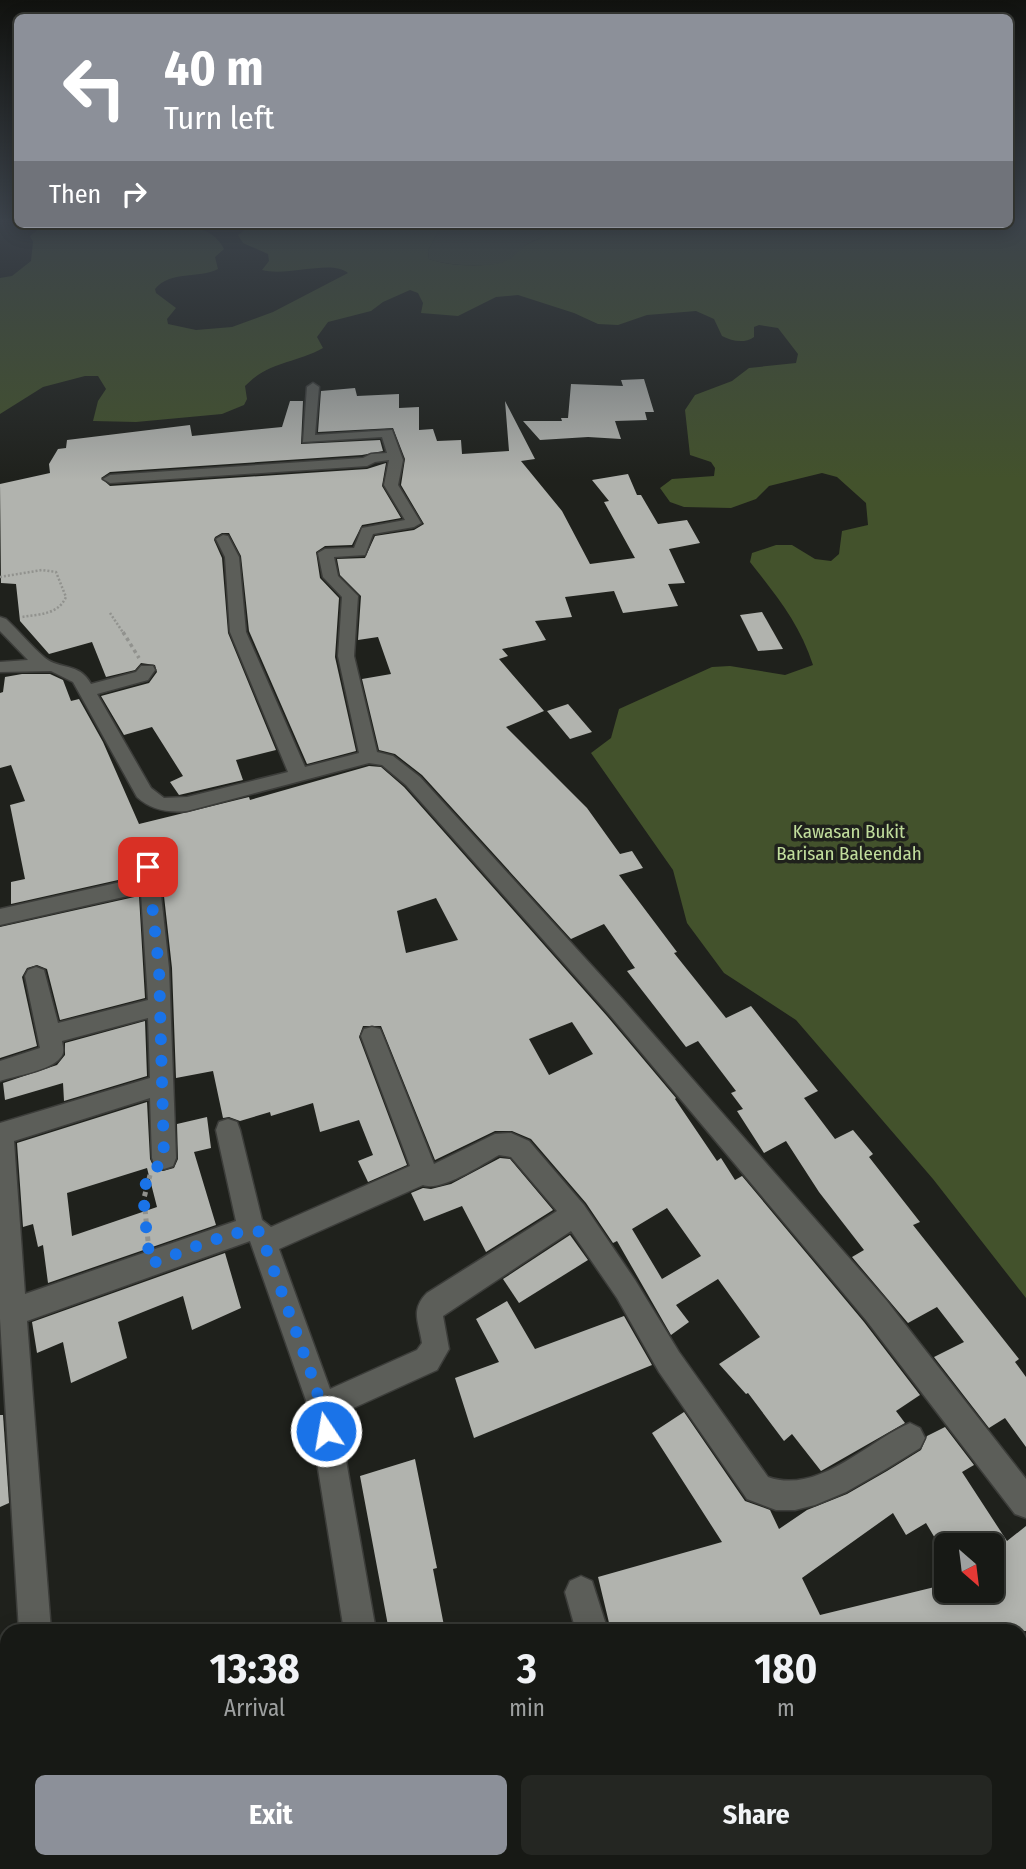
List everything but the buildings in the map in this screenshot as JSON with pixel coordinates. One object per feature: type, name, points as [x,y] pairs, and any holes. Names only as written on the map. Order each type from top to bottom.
[{"type":"street","points":[[313,387],[308,439],[387,433],[395,456],[391,485],[414,523],[367,531],[360,552],[326,553],[331,577],[349,596],[346,656],[369,757]]},
{"type":"street","points":[[110,480],[366,462],[371,458],[395,456]]},
{"type":"street","points":[[223,539],[232,557],[238,632],[299,775]]},
{"type":"street","points":[[6,621],[42,664]]},
{"type":"street","points":[[0,667],[42,664],[65,667],[80,679],[144,792],[150,800],[168,806],[187,804],[369,757],[387,760],[413,781],[617,1008],[876,1310],[1026,1503]]},
{"type":"street","points":[[86,691],[142,676],[147,670]]},
{"type":"street","points":[[147,855],[152,883],[159,1006],[164,1158]]},
{"type":"street","points":[[0,917],[152,883]]},
{"type":"street","points":[[0,1071],[49,1056],[52,1052],[36,976]]},
{"type":"street","points":[[50,1034],[159,1006]]},
{"type":"street","points":[[372,1036],[429,1177],[495,1145],[511,1143],[520,1149],[576,1214],[626,1289],[669,1362],[758,1488],[768,1494],[787,1497],[826,1486],[910,1438]]},
{"type":"street","points":[[35,1624],[28,1511],[8,1377],[11,1312],[0,1134],[160,1085]]},
{"type":"street","points":[[228,1130],[258,1236],[321,1406],[359,1624]]},
{"type":"street","points":[[11,1312],[211,1241],[258,1236],[425,1172]]},
{"type":"street","points":[[321,1406],[348,1397],[428,1360],[436,1350],[436,1337],[429,1311],[437,1303],[576,1214]]},
{"type":"street","points":[[580,1592],[590,1624]]},
{"type":"path","points":[[0,577],[42,570],[56,572],[66,597],[57,611],[6,621]]},
{"type":"path","points":[[110,613],[147,670]]},
{"type":"path","points":[[150,1264],[144,1208],[146,1181],[164,1158]]},
{"type":"green space","name":"Kawasan Bukit Barisan Baleendah","points":[[0,306],[174,306],[176,308],[167,319],[168,324],[196,330],[232,327],[284,306],[377,306],[371,311],[328,322],[317,337],[323,348],[263,372],[245,386],[247,399],[244,405],[222,414],[136,422],[93,421],[98,401],[106,389],[98,376],[85,376],[43,387],[0,414]]},
{"type":"green space","name":"Kawasan Bukit Barisan Baleendah","points":[[422,306],[478,306],[458,316],[421,313]]},
{"type":"green space","name":"Kawasan Bukit Barisan Baleendah","points":[[553,306],[1026,306],[1026,1298],[933,1179],[796,1020],[724,973],[687,923],[673,870],[591,753],[611,738],[619,709],[712,667],[730,666],[785,675],[813,665],[794,623],[750,562],[752,553],[776,545],[792,545],[815,559],[831,561],[839,554],[842,531],[868,525],[866,503],[837,477],[822,473],[769,486],[756,499],[731,508],[684,507],[670,502],[660,488],[672,479],[714,476],[715,468],[711,462],[690,455],[685,410],[695,395],[732,381],[749,368],[796,363],[798,354],[778,328],[759,325],[754,327],[754,337],[742,341],[734,340],[722,336],[714,319],[696,311],[647,315],[618,325],[598,324]]},
{"type":"route","points":[[148,867],[152,883],[159,968],[164,1158],[146,1181],[144,1208],[150,1264],[211,1241],[257,1229],[265,1242],[316,1387],[326,1431]]}]
